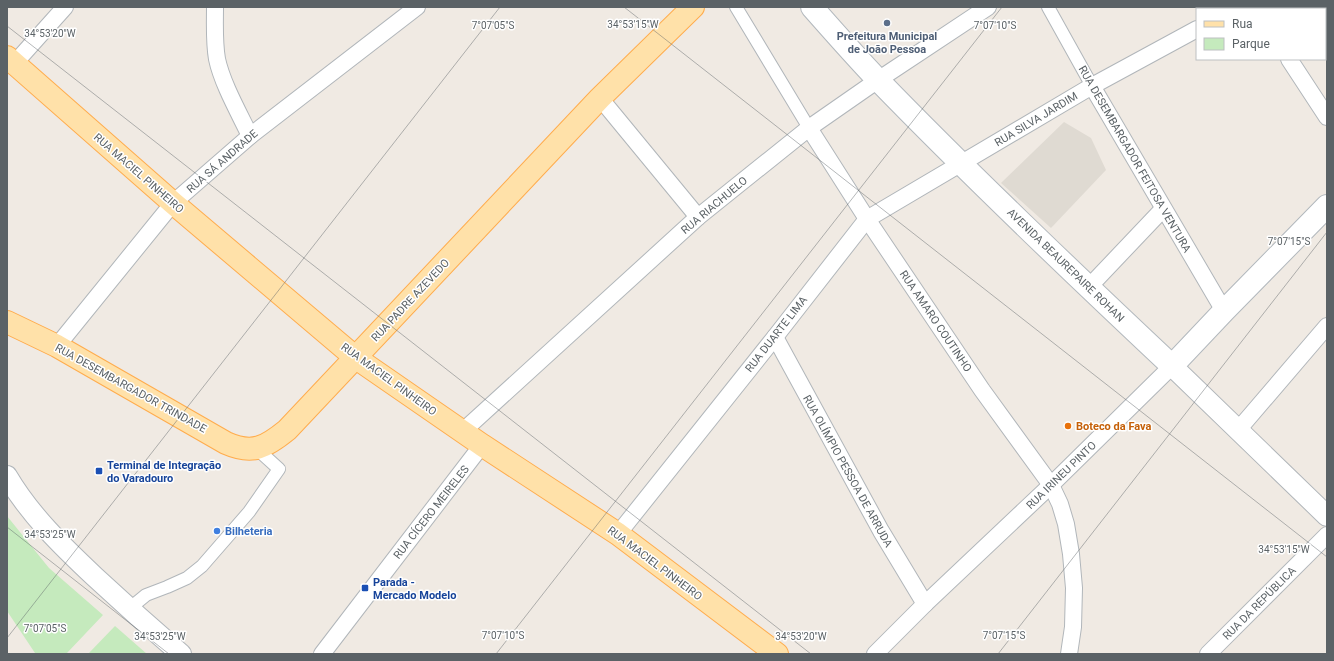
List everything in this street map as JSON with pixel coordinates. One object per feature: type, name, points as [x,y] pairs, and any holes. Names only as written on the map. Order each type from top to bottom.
[{"type":"main road","name":"RUA PADRE AZEVEDO","points":[[257,449],[272,442],[287,430],[600,98],[693,7]]},
{"type":"main road","name":"AVENIDA BEAUREPAIRE ROHAN","points":[[812,7],[878,80],[960,164],[1088,288],[1172,366]]},
{"type":"main road","name":"RUA MACIEL PINHEIRO","points":[[11,60],[173,203],[356,358],[462,432],[618,534],[777,654]]},
{"type":"main road","name":"RUA IRINEU PINTO","points":[[1172,366],[1327,206]]},
{"type":"main road","name":"RUA DESEMBARGADOR TRINDADE","points":[[7,322],[57,346],[226,443],[237,448],[257,449]]},
{"type":"street","points":[[11,60],[65,7]]},
{"type":"street","points":[[215,7],[215,34],[219,64],[222,75],[250,136]]},
{"type":"street","name":"RUA SÁ ANDRADE","points":[[57,346],[173,203],[250,136],[416,7]]},
{"type":"street","name":"RUA AMARO COUTINHO","points":[[736,7],[809,128],[867,219],[982,390],[1051,485],[1060,504],[1066,524],[1071,554],[1074,588],[1073,627],[1069,654]]},
{"type":"street","name":"RUA RIACHUELO","points":[[462,432],[698,217],[809,128],[988,7]]},
{"type":"street","name":"RUA DESEMBARGADOR FEITOSA VENTURA","points":[[1048,7],[1163,209],[1224,311]]},
{"type":"street","name":"RUA SILVA JARDIM","points":[[960,164],[1092,86],[1196,30]]},
{"type":"street","points":[[1290,60],[1327,117]]},
{"type":"street","points":[[600,98],[698,217]]},
{"type":"street","name":"RUA DUARTE LIMA","points":[[618,534],[867,219],[960,164]]},
{"type":"street","points":[[1088,288],[1163,209]]},
{"type":"street","points":[[1238,430],[1327,326]]},
{"type":"street","name":"RUA OLÍMPIO PESSOA DE ARRUDA","points":[[775,337],[881,532],[924,604]]},
{"type":"street","name":"RUA IRINEU PINTO","points":[[875,654],[924,604],[1051,485],[1172,366]]},
{"type":"street","name":"AVENIDA BEAUREPAIRE ROHAN","points":[[1172,366],[1327,516]]},
{"type":"street","name":"RUA CÍCERO MEIRELES","points":[[322,654],[482,445]]},
{"type":"street","points":[[129,609],[146,595],[167,588],[187,578],[202,566],[249,512],[279,470],[257,449]]},
{"type":"street","points":[[7,476],[15,490],[61,545],[129,609],[181,654]]},
{"type":"street","name":"RUA DA REPÚBLICA","points":[[1208,654],[1327,535]]},
{"type":"shaded area","points":[[1064,122],[1091,138],[1106,170],[1051,228],[1001,183]]},
{"type":"green space","points":[[7,516],[49,568],[103,615],[67,653],[35,653],[7,611]]},
{"type":"green space","points":[[115,626],[147,654],[88,654]]},
{"type":"place","name":"Prefeitura Municipal de João Pessoa","points":[[887,23]]},
{"type":"place","name":"Boteco da Fava","points":[[1068,426]]},
{"type":"place","name":"Terminal de Integração do Varadouro","points":[[99,471]]},
{"type":"place","name":"Bilheteria","points":[[217,531]]},
{"type":"place","name":"Parada - Mercado Modelo","points":[[365,588]]}]
